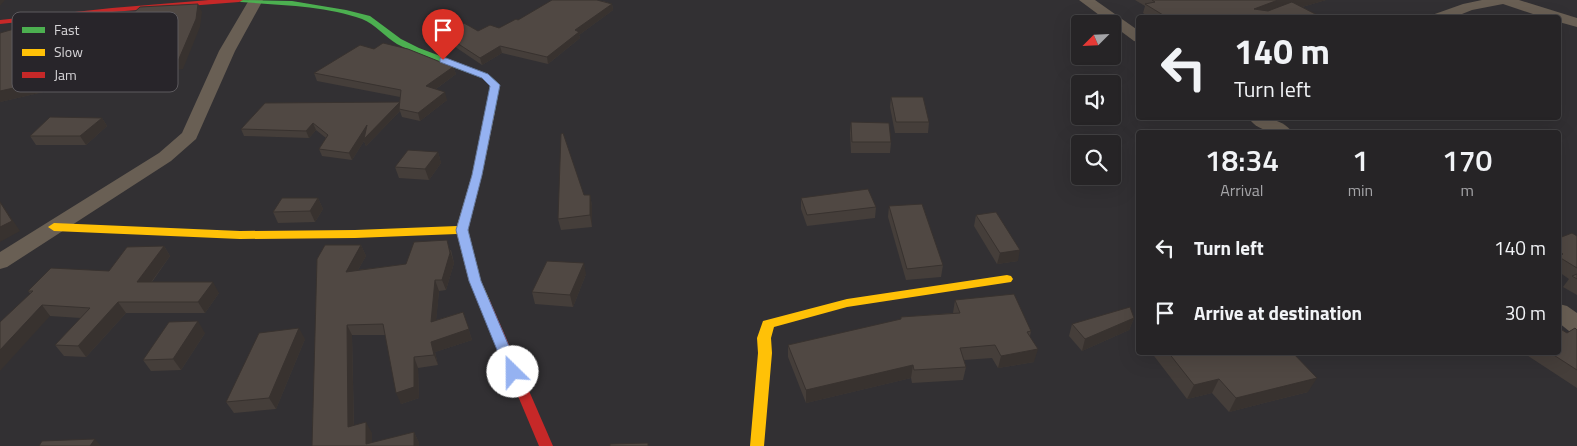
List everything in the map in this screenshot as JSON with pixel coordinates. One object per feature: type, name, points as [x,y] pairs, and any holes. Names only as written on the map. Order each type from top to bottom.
[{"type":"street","points":[[93,12],[248,0],[327,8],[367,18],[398,41],[485,76],[492,81],[495,85],[488,122],[477,175],[462,230],[475,281],[543,445]]},
{"type":"street","points":[[0,262],[165,157],[190,136],[228,51],[248,0]]},
{"type":"street","points":[[1086,0],[1136,36]]},
{"type":"street","points":[[1447,15],[1504,0],[1552,15]]},
{"type":"street","points":[[1561,18],[1577,23]]},
{"type":"street","points":[[1261,120],[1279,130]]},
{"type":"street","points":[[54,227],[240,235],[355,234],[462,230]]},
{"type":"street","points":[[757,446],[766,354],[764,338],[768,324],[815,310],[848,303],[1007,279]]},
{"type":"street","points":[[1561,313],[1577,325]]},
{"type":"building","points":[[552,0],[597,0],[612,4],[575,30],[579,32],[547,57],[500,46],[480,58],[440,32],[464,23],[478,31],[490,25],[499,28],[516,19],[518,20]]},
{"type":"building","points":[[1152,0],[1278,0],[1254,9],[1268,11],[1297,0],[1299,0],[1292,2],[1317,15],[1163,15],[1145,4],[1155,2]]},
{"type":"building","points":[[198,4],[196,19],[178,61],[178,12],[134,12],[140,7]]},
{"type":"building","points":[[12,30],[12,88],[0,91],[0,33]]},
{"type":"building","points":[[383,43],[408,49],[453,67],[426,86],[445,92],[418,113],[399,109],[401,90],[314,73],[360,45],[374,49]]},
{"type":"building","points":[[891,97],[923,97],[929,122],[896,122]]},
{"type":"building","points":[[400,102],[364,139],[367,125],[349,153],[319,149],[328,135],[313,123],[306,131],[241,129],[265,103]]},
{"type":"building","points":[[50,117],[102,118],[80,136],[30,136]]},
{"type":"building","points":[[851,122],[889,123],[891,142],[852,142]]},
{"type":"building","points":[[563,133],[584,195],[590,195],[590,215],[558,219],[561,134]]},
{"type":"building","points":[[408,150],[438,152],[425,169],[395,167]]},
{"type":"building","points":[[868,189],[876,207],[807,215],[801,198]]},
{"type":"building","points":[[282,198],[318,198],[310,211],[273,212]]},
{"type":"building","points":[[0,202],[12,221],[0,227]]},
{"type":"building","points":[[922,204],[943,265],[907,269],[889,206]]},
{"type":"building","points":[[996,212],[1020,250],[1000,253],[976,215]]},
{"type":"building","points":[[1572,233],[1577,236],[1577,268],[1561,258],[1563,254],[1561,253],[1561,237]]},
{"type":"building","points":[[447,240],[450,253],[442,280],[435,280],[431,322],[463,312],[469,329],[431,342],[434,355],[414,357],[414,387],[396,393],[383,324],[347,325],[348,427],[366,422],[366,444],[414,432],[414,446],[312,446],[317,259],[325,245],[361,245],[346,272],[406,264],[414,242]]},
{"type":"building","points":[[164,246],[137,282],[213,282],[198,302],[118,302],[78,346],[55,345],[90,308],[42,305],[0,350],[0,322],[33,291],[28,291],[51,268],[109,271],[127,247]]},
{"type":"building","points":[[547,261],[584,263],[570,295],[532,292]]},
{"type":"building","points":[[1014,294],[1031,331],[1027,332],[1038,349],[1001,356],[995,345],[960,348],[966,367],[914,370],[913,365],[806,390],[788,345],[901,319],[901,317],[960,313],[955,300]]},
{"type":"building","points":[[1130,307],[1134,318],[1085,339],[1072,324]]},
{"type":"building","points":[[198,321],[173,359],[143,360],[169,322]]},
{"type":"building","points":[[299,328],[269,398],[226,402],[259,333]]},
{"type":"building","points":[[1575,328],[1577,330],[1577,370],[1554,355],[1561,355],[1561,329],[1567,333]]},
{"type":"building","points":[[1170,355],[1295,355],[1317,378],[1236,398],[1219,379],[1194,385]]},
{"type":"building","points":[[95,439],[90,446],[39,446],[42,441]]},
{"type":"building","points":[[648,443],[648,446],[610,446],[610,444]]},
{"type":"traffic: fast","points":[[241,0],[292,3],[346,12],[367,18],[398,41],[416,50],[485,76],[495,85],[490,111]]},
{"type":"traffic: slow","points":[[484,301],[475,281],[462,230],[477,175],[490,111]]},
{"type":"traffic: slow","points":[[54,227],[240,235],[355,234],[462,230]]},
{"type":"traffic: slow","points":[[757,446],[765,353],[764,338],[768,324],[847,303],[1007,279]]},
{"type":"traffic: jam","points":[[93,12],[239,0]]},
{"type":"traffic: jam","points":[[0,22],[12,21]]},
{"type":"traffic: jam","points":[[484,301],[546,446]]},
{"type":"route","points":[[443,60],[485,76],[495,85],[477,175],[462,230],[475,281],[513,372]]}]
